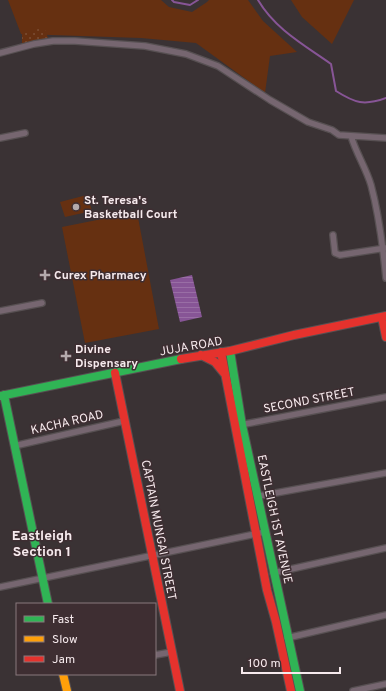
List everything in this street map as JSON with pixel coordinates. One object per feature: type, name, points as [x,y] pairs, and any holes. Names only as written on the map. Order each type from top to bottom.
[{"type":"main road","points":[[384,317],[386,337]]},
{"type":"main road","name":"JUJA ROAD","points":[[2,396],[201,355],[230,351],[294,335],[384,317]]},
{"type":"main road","points":[[201,355],[215,362],[229,372],[240,354],[258,344]]},
{"type":"main road","name":"EASTLEIGH 1ST AVENUE","points":[[230,351],[229,372],[256,534],[267,590],[276,622],[291,691]]},
{"type":"main road","name":"EASTLEIGH 1ST AVENUE","points":[[220,352],[229,372]]},
{"type":"main road","name":"CAPTAIN MUNGAI STREET","points":[[115,373],[180,691]]},
{"type":"main road","points":[[2,396],[48,603]]},
{"type":"main road","name":"EASTLEIGH 1ST AVENUE","points":[[239,425],[259,496],[273,573],[300,691]]},
{"type":"main road","points":[[63,675],[67,691]]},
{"type":"street","points":[[0,54],[34,44],[53,41],[133,45],[173,51],[197,57],[218,66],[270,100],[308,122],[332,130],[339,135],[386,138]]},
{"type":"street","points":[[0,138],[25,133]]},
{"type":"street","points":[[351,136],[370,185],[374,200],[384,249],[386,278]]},
{"type":"street","points":[[333,235],[336,254],[384,249]]},
{"type":"street","points":[[0,311],[42,303]]},
{"type":"street","name":"SECOND STREET","points":[[239,425],[386,397]]},
{"type":"street","name":"KACHA ROAD","points":[[14,446],[124,421]]},
{"type":"street","points":[[259,496],[386,473]]},
{"type":"street","points":[[0,587],[42,577],[265,532]]},
{"type":"street","points":[[273,573],[386,548]]},
{"type":"street","points":[[287,638],[386,615]]},
{"type":"street","points":[[156,655],[172,652]]},
{"type":"street","points":[[353,691],[386,684]]},
{"type":"shaded area","points":[[8,0],[161,0],[169,7],[192,12],[209,0],[248,0],[263,21],[297,52],[270,56],[265,93],[196,43],[141,38],[21,34]]},
{"type":"shaded area","points":[[291,0],[354,0],[332,44],[302,17]]},
{"type":"shaded area","points":[[44,27],[48,38],[22,44],[22,34]]},
{"type":"shaded area","name":"St. Teresa's Basketball Court","points":[[87,195],[92,211],[65,217],[60,202]]},
{"type":"shaded area","points":[[137,212],[159,329],[85,343],[62,227]]},
{"type":"shaded area","points":[[192,275],[202,317],[180,322],[170,280]]},
{"type":"waterway","points":[[172,0],[174,2],[190,5],[198,0]]},
{"type":"waterway","points":[[258,0],[281,28],[331,64],[336,91],[354,101],[360,102],[372,102],[386,98]]},
{"type":"traffic: fast","points":[[230,351],[242,425],[300,691]]},
{"type":"traffic: fast","points":[[0,396],[181,359]]},
{"type":"traffic: fast","points":[[4,395],[48,603]]},
{"type":"traffic: slow","points":[[63,675],[67,691]]},
{"type":"traffic: jam","points":[[181,359],[230,351],[294,335],[386,316]]},
{"type":"traffic: jam","points":[[382,317],[386,337]]},
{"type":"traffic: jam","points":[[221,352],[267,590],[276,622],[291,691]]},
{"type":"traffic: jam","points":[[201,355],[215,362],[224,373]]},
{"type":"traffic: jam","points":[[115,373],[180,691]]},
{"type":"place","name":"St. Teresa's Basketball Court","points":[[76,207]]},
{"type":"place","name":"Curex Pharmacy","points":[[45,275]]},
{"type":"place","name":"Divine Dispensary","points":[[66,356]]},
{"type":"district","name":"Eastleigh Section 1","points":[[42,544]]}]
